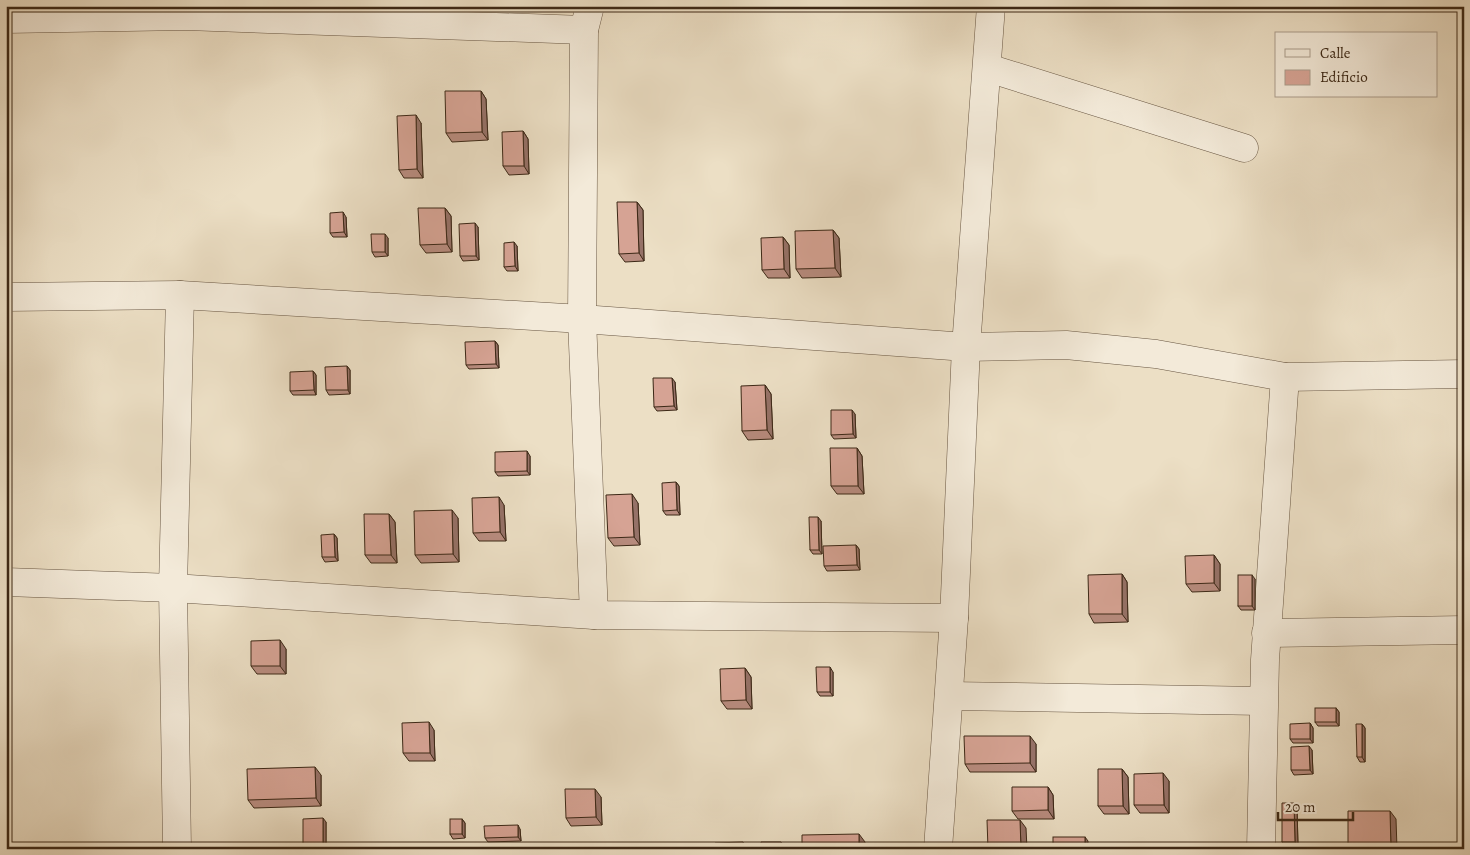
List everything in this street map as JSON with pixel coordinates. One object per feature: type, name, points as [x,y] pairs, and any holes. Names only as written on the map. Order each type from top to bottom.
[{"type":"street","points":[[938,849],[954,618],[966,347],[988,68],[991,6]]},
{"type":"street","points":[[6,18],[186,16],[587,18],[582,319],[594,615]]},
{"type":"street","points":[[988,68],[1244,148]]},
{"type":"street","points":[[176,849],[173,588],[180,295]]},
{"type":"street","points":[[6,297],[180,295],[582,319],[966,347],[1066,345],[1156,354],[1284,376],[1464,374]]},
{"type":"street","points":[[1261,849],[1266,633],[1284,376]]},
{"type":"street","points":[[6,582],[173,588],[594,615],[954,618]]},
{"type":"street","points":[[1266,633],[1464,630]]},
{"type":"street","points":[[949,696],[1263,701]]},
{"type":"building","points":[[445,91],[481,91],[482,132],[446,133]]},
{"type":"building","points":[[416,115],[417,169],[399,170],[397,116]]},
{"type":"building","points":[[523,131],[524,166],[503,166],[502,132]]},
{"type":"building","points":[[617,202],[637,202],[639,253],[619,254]]},
{"type":"building","points":[[418,208],[445,208],[447,244],[420,245]]},
{"type":"building","points":[[343,212],[344,232],[330,233],[330,213]]},
{"type":"building","points":[[475,223],[476,256],[460,256],[459,224]]},
{"type":"building","points":[[833,230],[835,268],[796,269],[795,231]]},
{"type":"building","points":[[371,234],[385,234],[385,252],[372,252]]},
{"type":"building","points":[[783,237],[784,269],[762,270],[761,238]]},
{"type":"building","points":[[514,242],[515,266],[504,267],[504,243]]},
{"type":"building","points":[[495,341],[496,364],[466,365],[465,342]]},
{"type":"building","points":[[347,366],[348,390],[326,390],[325,367]]},
{"type":"building","points":[[313,371],[314,390],[290,391],[290,372]]},
{"type":"building","points":[[653,378],[672,378],[674,406],[654,407]]},
{"type":"building","points":[[765,385],[767,430],[742,431],[741,386]]},
{"type":"building","points":[[831,410],[852,410],[853,434],[831,435]]},
{"type":"building","points":[[830,448],[857,448],[858,486],[831,486]]},
{"type":"building","points":[[527,451],[527,471],[495,472],[495,452]]},
{"type":"building","points":[[676,482],[677,510],[663,511],[662,483]]},
{"type":"building","points":[[632,494],[634,537],[608,538],[606,495]]},
{"type":"building","points":[[499,497],[500,532],[473,533],[472,498]]},
{"type":"building","points":[[452,510],[453,554],[415,555],[414,511]]},
{"type":"building","points":[[364,514],[389,514],[391,555],[365,555]]},
{"type":"building","points":[[809,517],[818,517],[819,550],[810,550]]},
{"type":"building","points":[[334,534],[335,557],[322,557],[321,535]]},
{"type":"building","points":[[856,545],[857,565],[824,566],[823,546]]},
{"type":"building","points":[[1214,555],[1214,583],[1186,584],[1185,556]]},
{"type":"building","points":[[1122,574],[1122,614],[1089,614],[1088,575]]},
{"type":"building","points":[[1238,575],[1252,575],[1252,606],[1238,606]]},
{"type":"building","points":[[280,640],[280,666],[251,666],[251,641]]},
{"type":"building","points":[[816,667],[830,667],[830,692],[817,692]]},
{"type":"building","points":[[745,668],[746,700],[721,701],[720,669]]},
{"type":"building","points":[[1315,708],[1336,708],[1336,722],[1315,722]]},
{"type":"building","points":[[429,722],[430,753],[403,753],[402,723]]},
{"type":"building","points":[[1310,723],[1310,739],[1290,739],[1290,724]]},
{"type":"building","points":[[1356,724],[1362,724],[1362,757],[1357,757]]},
{"type":"building","points":[[964,736],[1030,736],[1030,763],[965,764]]},
{"type":"building","points":[[1309,746],[1310,770],[1291,770],[1291,747]]},
{"type":"building","points":[[315,767],[316,798],[248,800],[247,769]]},
{"type":"building","points":[[1098,769],[1122,769],[1123,806],[1098,806]]},
{"type":"building","points":[[1163,773],[1164,805],[1134,805],[1134,774]]},
{"type":"building","points":[[1012,787],[1048,787],[1048,810],[1012,811]]},
{"type":"building","points":[[565,789],[595,789],[596,817],[566,818]]},
{"type":"building","points":[[1282,803],[1294,803],[1295,842],[1282,842]]},
{"type":"building","points":[[1348,811],[1390,811],[1391,849],[1348,849]]},
{"type":"building","points":[[323,818],[323,846],[303,847],[303,819]]},
{"type":"building","points":[[450,819],[462,819],[462,834],[450,834]]},
{"type":"building","points":[[987,820],[1020,820],[1021,849],[988,849]]},
{"type":"building","points":[[518,825],[518,837],[485,838],[484,826]]},
{"type":"building","points":[[859,834],[859,849],[802,849],[802,835]]},
{"type":"building","points":[[1053,837],[1085,837],[1085,849],[1053,849]]},
{"type":"building","points":[[743,842],[743,849],[715,849],[715,843]]},
{"type":"building","points":[[761,842],[781,842],[781,849],[762,849]]},
{"type":"building","points":[[392,848],[392,849],[346,849]]}]
